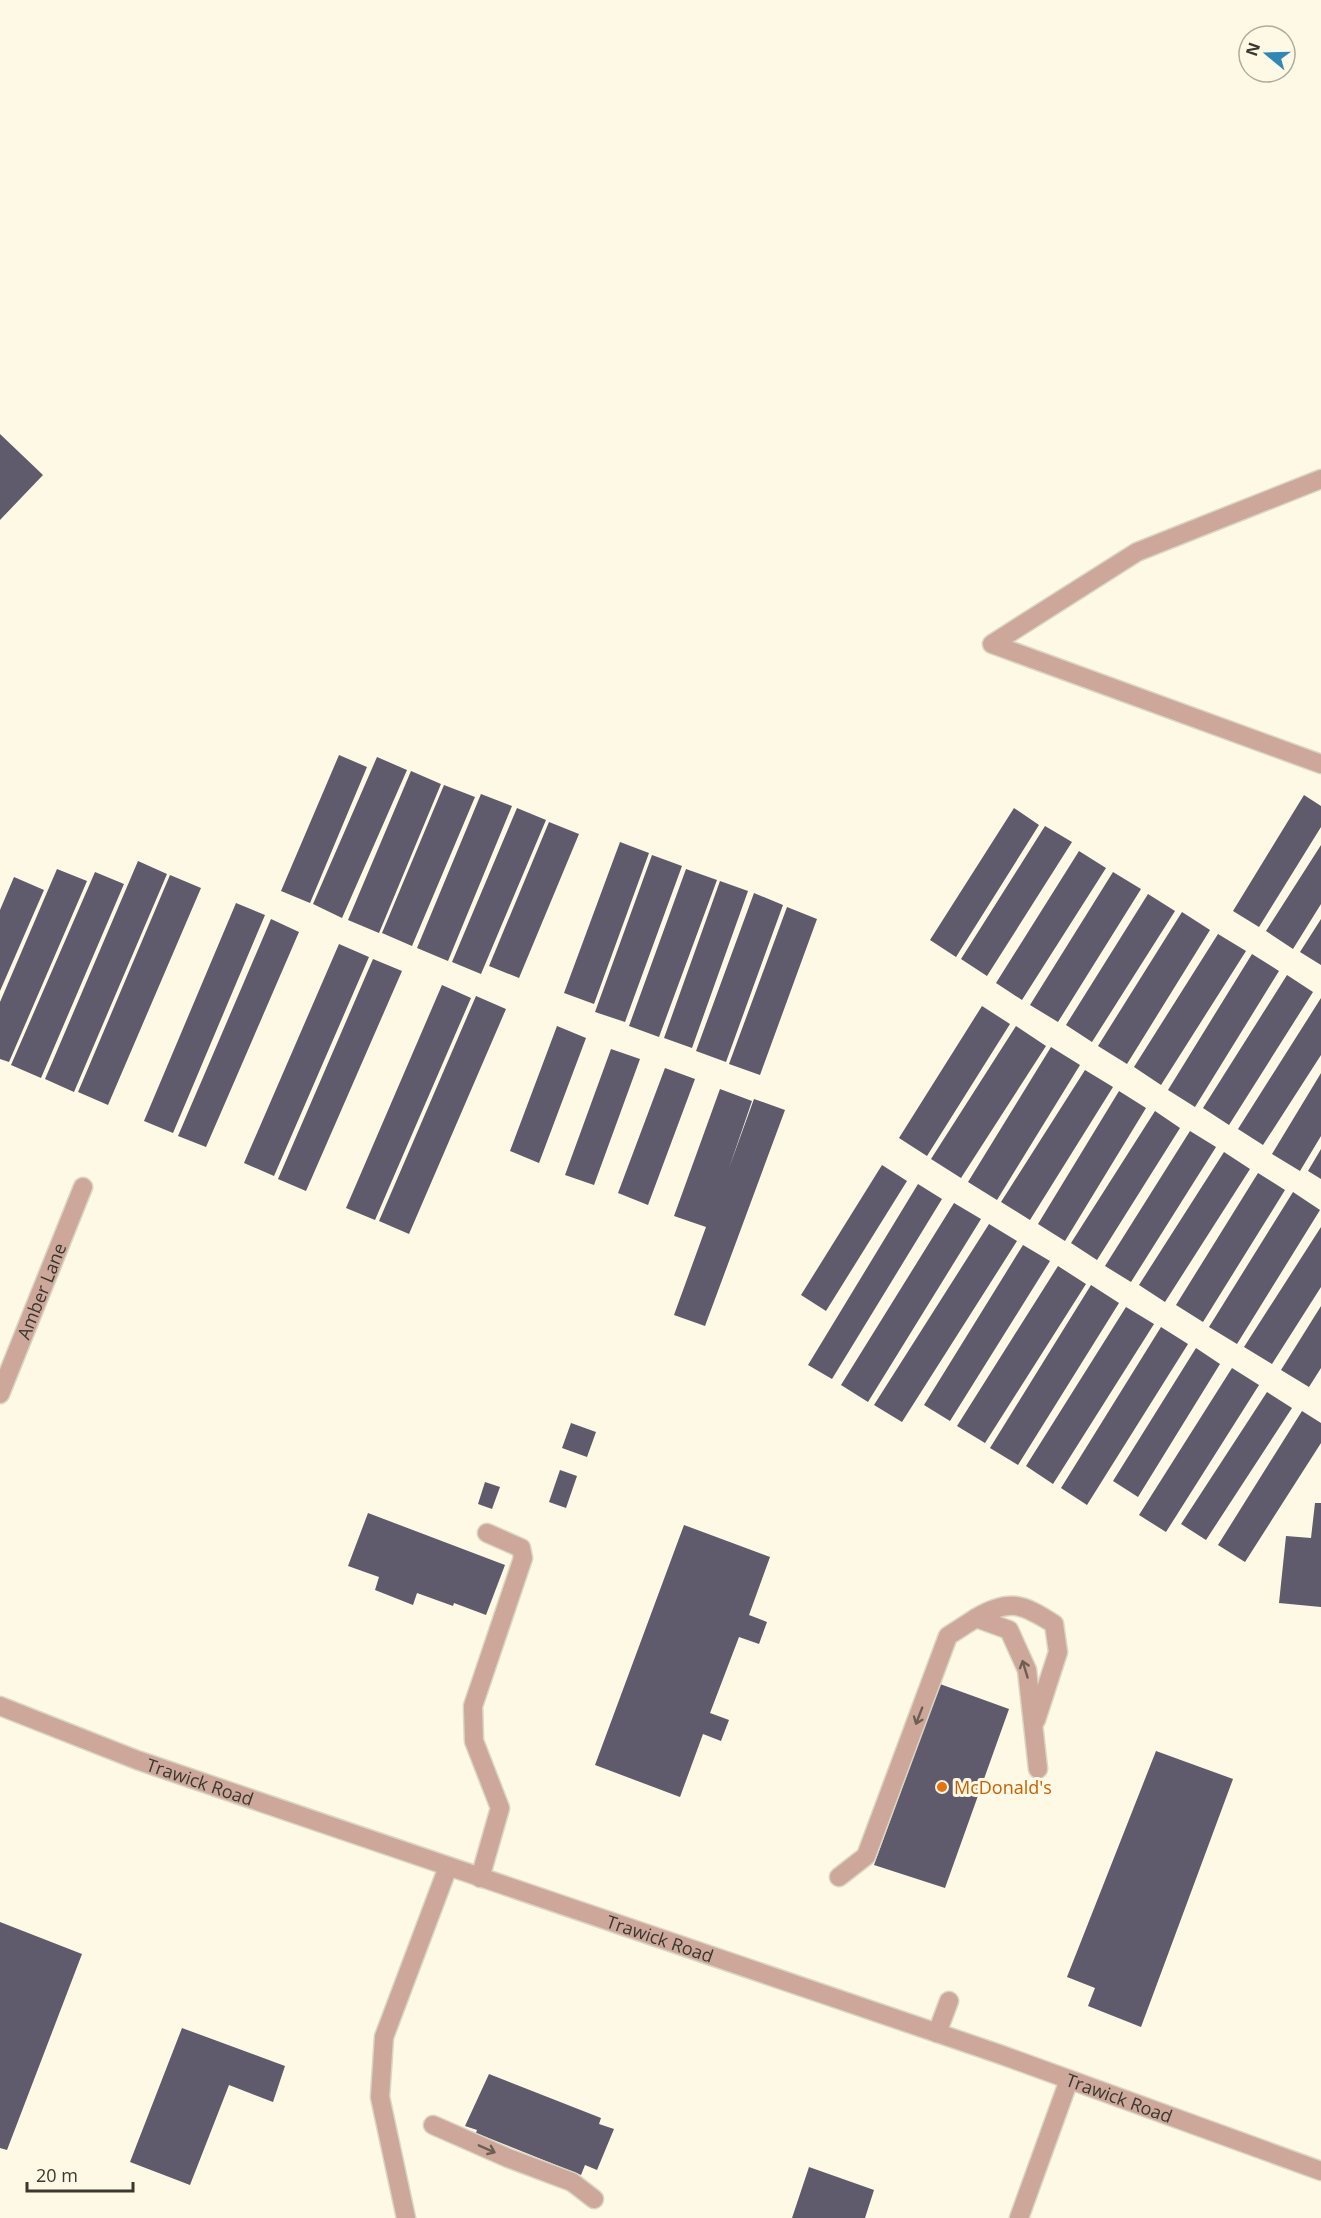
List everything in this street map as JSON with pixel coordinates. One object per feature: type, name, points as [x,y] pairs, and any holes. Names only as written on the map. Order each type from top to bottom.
[{"type":"street","points":[[1321,479],[1137,552],[992,644],[1321,764]]},
{"type":"street","name":"Amber Lane","points":[[0,1394],[83,1187]]},
{"type":"street","points":[[480,1878],[500,1808],[474,1741],[473,1706],[524,1558],[521,1548],[487,1533]]},
{"type":"street","points":[[839,1877],[866,1856],[948,1636],[995,1607],[1027,1607],[1054,1624],[1058,1652],[1034,1727]]},
{"type":"street","points":[[976,1618],[1009,1630],[1027,1670],[1038,1768]]},
{"type":"street","name":"Trawick Road","points":[[0,1706],[137,1760],[937,2033],[1321,2171]]},
{"type":"street","points":[[406,2218],[380,2097],[384,2037],[448,1867]]},
{"type":"street","points":[[937,2033],[949,2001]]},
{"type":"street","points":[[1019,2218],[1069,2080]]},
{"type":"street","points":[[434,2125],[508,2158],[572,2182],[594,2199]]},
{"type":"building","points":[[0,434],[43,475],[0,520]]},
{"type":"building","points":[[339,755],[367,767],[310,903],[281,891]]},
{"type":"building","points":[[377,757],[407,770],[342,918],[313,904]]},
{"type":"building","points":[[411,771],[441,784],[379,933],[348,920]]},
{"type":"building","points":[[444,785],[475,797],[412,946],[382,933]]},
{"type":"building","points":[[481,794],[512,806],[448,961],[417,948]]},
{"type":"building","points":[[1304,795],[1321,806],[1321,827],[1259,927],[1233,911]]},
{"type":"building","points":[[517,808],[546,820],[481,974],[452,962]]},
{"type":"building","points":[[1014,808],[1039,825],[956,957],[930,940]]},
{"type":"building","points":[[549,822],[579,834],[519,978],[489,966]]},
{"type":"building","points":[[1045,826],[1072,842],[987,976],[961,959]]},
{"type":"building","points":[[620,842],[649,853],[594,1004],[564,993]]},
{"type":"building","points":[[1321,845],[1321,904],[1293,949],[1266,931]]},
{"type":"building","points":[[1079,851],[1106,868],[1022,1000],[996,983]]},
{"type":"building","points":[[652,855],[682,866],[625,1022],[595,1012]]},
{"type":"building","points":[[138,861],[167,874],[74,1092],[45,1079]]},
{"type":"building","points":[[57,869],[87,881],[9,1062],[0,1059],[0,1002]]},
{"type":"building","points":[[686,869],[717,880],[659,1037],[629,1026]]},
{"type":"building","points":[[95,872],[124,884],[41,1078],[11,1065]]},
{"type":"building","points":[[1113,872],[1141,889],[1058,1022],[1030,1005]]},
{"type":"building","points":[[170,875],[201,888],[108,1105],[78,1092]]},
{"type":"building","points":[[14,877],[44,890],[0,991],[0,910]]},
{"type":"building","points":[[720,881],[748,891],[692,1048],[664,1038]]},
{"type":"building","points":[[754,893],[783,905],[726,1062],[696,1051]]},
{"type":"building","points":[[1148,894],[1175,911],[1092,1042],[1066,1025]]},
{"type":"building","points":[[236,903],[265,915],[173,1133],[144,1121]]},
{"type":"building","points":[[787,907],[817,919],[760,1075],[729,1064]]},
{"type":"building","points":[[1182,912],[1210,930],[1127,1064],[1098,1046]]},
{"type":"building","points":[[271,919],[299,932],[206,1147],[178,1136]]},
{"type":"building","points":[[1321,919],[1321,965],[1300,952]]},
{"type":"building","points":[[1218,934],[1246,951],[1161,1085],[1134,1067]]},
{"type":"building","points":[[339,944],[369,957],[274,1176],[244,1163]]},
{"type":"building","points":[[1252,954],[1279,971],[1195,1107],[1168,1090]]},
{"type":"building","points":[[373,959],[402,971],[306,1191],[278,1179]]},
{"type":"building","points":[[1287,975],[1313,992],[1229,1125],[1203,1108]]},
{"type":"building","points":[[442,985],[471,998],[375,1220],[346,1208]]},
{"type":"building","points":[[476,996],[506,1009],[409,1234],[379,1221]]},
{"type":"building","points":[[1321,998],[1321,1055],[1263,1145],[1238,1129]]},
{"type":"building","points":[[982,1006],[1010,1024],[927,1156],[899,1138]]},
{"type":"building","points":[[557,1026],[586,1038],[539,1163],[510,1151]]},
{"type":"building","points":[[1016,1026],[1046,1046],[961,1178],[931,1159]]},
{"type":"building","points":[[1051,1047],[1080,1065],[997,1200],[968,1182]]},
{"type":"building","points":[[611,1049],[640,1059],[594,1185],[565,1175]]},
{"type":"building","points":[[665,1068],[695,1079],[648,1205],[618,1193]]},
{"type":"building","points":[[1085,1070],[1113,1087],[1030,1220],[1001,1202]]},
{"type":"building","points":[[1321,1073],[1321,1136],[1300,1171],[1272,1154]]},
{"type":"building","points":[[720,1089],[752,1101],[729,1168],[754,1099],[785,1110],[705,1326],[674,1315],[706,1227],[674,1216]]},
{"type":"building","points":[[1119,1091],[1146,1108],[1065,1241],[1038,1224]]},
{"type":"building","points":[[1155,1111],[1180,1128],[1097,1260],[1071,1243]]},
{"type":"building","points":[[1190,1131],[1216,1147],[1131,1282],[1105,1266]]},
{"type":"building","points":[[1321,1149],[1321,1179],[1308,1171]]},
{"type":"building","points":[[1224,1152],[1250,1169],[1165,1302],[1139,1285]]},
{"type":"building","points":[[882,1165],[907,1181],[826,1311],[801,1295]]},
{"type":"building","points":[[1258,1173],[1285,1190],[1203,1322],[1176,1305]]},
{"type":"building","points":[[918,1184],[942,1199],[832,1379],[808,1365]]},
{"type":"building","points":[[1293,1192],[1320,1210],[1237,1344],[1209,1327]]},
{"type":"building","points":[[954,1203],[981,1219],[868,1402],[841,1385]]},
{"type":"building","points":[[989,1224],[1017,1241],[902,1422],[874,1405]]},
{"type":"building","points":[[1321,1227],[1321,1287],[1272,1364],[1244,1347]]},
{"type":"building","points":[[1023,1245],[1050,1261],[950,1421],[924,1405]]},
{"type":"building","points":[[1058,1266],[1086,1284],[985,1443],[957,1426]]},
{"type":"building","points":[[1091,1285],[1119,1303],[1018,1465],[990,1448]]},
{"type":"building","points":[[1321,1306],[1321,1368],[1309,1387],[1281,1370]]},
{"type":"building","points":[[1126,1307],[1154,1324],[1053,1484],[1026,1466]]},
{"type":"building","points":[[1161,1327],[1188,1344],[1087,1505],[1061,1488]]},
{"type":"building","points":[[1196,1348],[1220,1364],[1138,1497],[1113,1481]]},
{"type":"building","points":[[1232,1368],[1259,1385],[1166,1532],[1139,1515]]},
{"type":"building","points":[[1267,1392],[1292,1408],[1206,1540],[1181,1524]]},
{"type":"building","points":[[1302,1411],[1321,1423],[1321,1443],[1245,1562],[1218,1545]]},
{"type":"building","points":[[571,1423],[596,1432],[587,1457],[562,1448]]},
{"type":"building","points":[[560,1470],[577,1476],[566,1508],[549,1502]]},
{"type":"building","points":[[485,1482],[500,1487],[492,1509],[478,1504]]},
{"type":"building","points":[[1315,1503],[1321,1503],[1321,1607],[1279,1603],[1286,1536],[1311,1538]]},
{"type":"building","points":[[368,1513],[505,1565],[486,1615],[417,1593],[413,1605],[375,1590],[379,1577],[348,1566]]},
{"type":"building","points":[[684,1525],[770,1557],[749,1615],[767,1622],[759,1644],[739,1637],[710,1713],[729,1720],[721,1741],[703,1734],[680,1797],[595,1765]]},
{"type":"building","name":"McDonald's","points":[[940,1684],[1009,1709],[945,1888],[874,1865]]},
{"type":"building","points":[[1156,1751],[1233,1779],[1141,2027],[1088,2006],[1095,1988],[1067,1977]]},
{"type":"building","points":[[0,1922],[82,1954],[7,2150],[0,2148]]},
{"type":"building","points":[[182,2028],[285,2066],[273,2102],[229,2085],[190,2185],[130,2162]]},
{"type":"building","points":[[489,2074],[601,2118],[599,2124],[614,2129],[597,2170],[585,2165],[581,2175],[476,2133],[477,2130],[465,2126]]},
{"type":"building","points":[[809,2167],[874,2190],[865,2218],[792,2218]]},
{"type":"place","name":"McDonald's","points":[[942,1787]]}]
